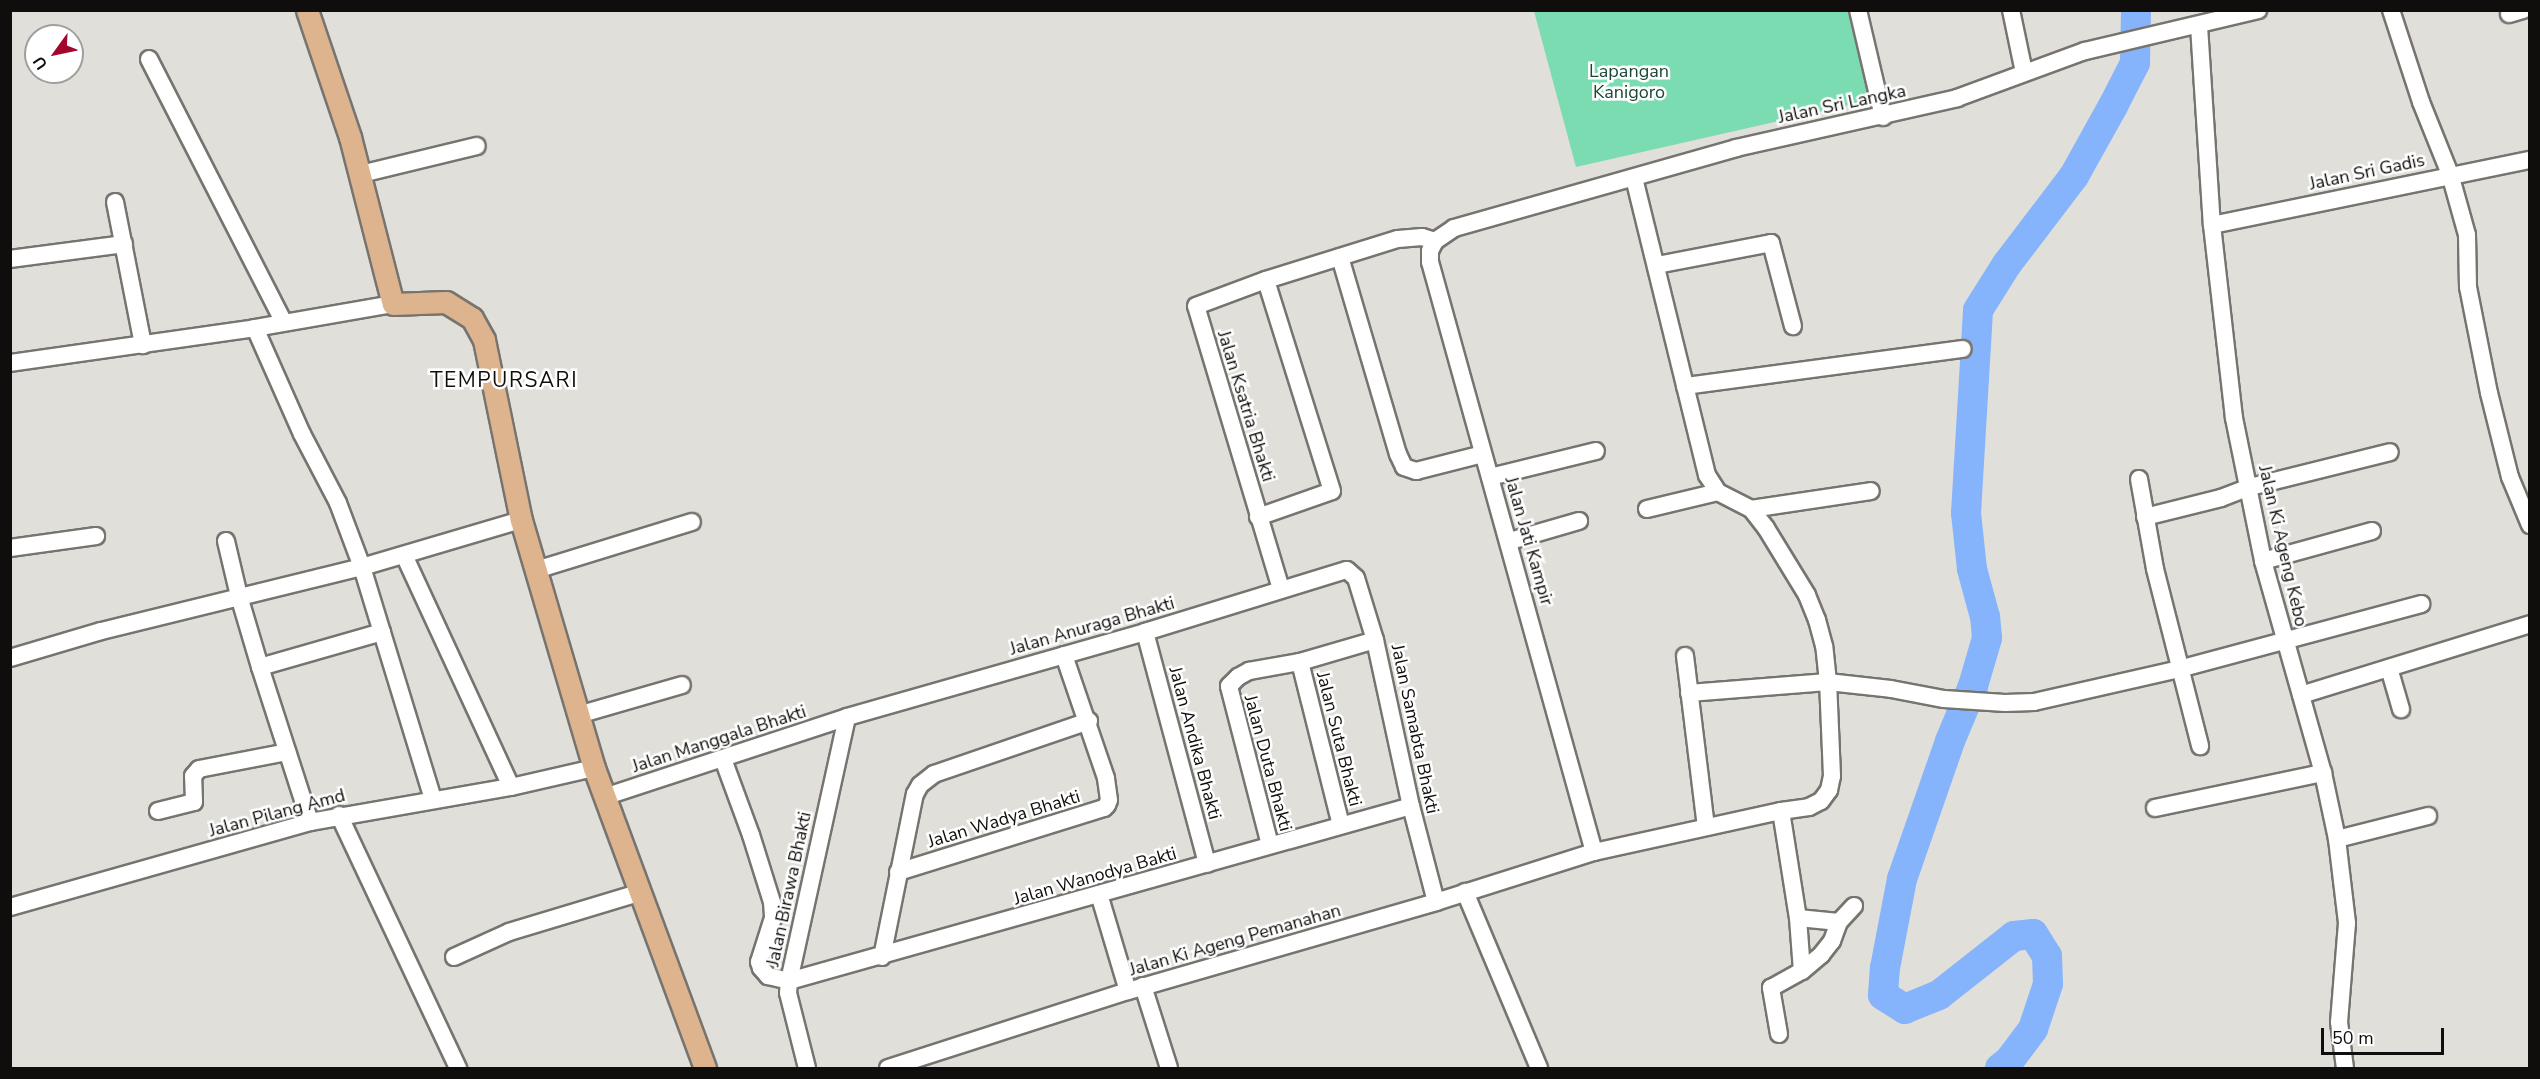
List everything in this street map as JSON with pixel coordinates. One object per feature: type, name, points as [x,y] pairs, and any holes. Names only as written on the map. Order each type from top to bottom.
[{"type":"main road","points":[[307,10],[361,174],[393,304],[446,302],[465,312],[477,324],[487,350],[521,520],[594,768],[638,893],[705,1068]]},
{"type":"street","points":[[1858,10],[1883,117]]},
{"type":"street","points":[[2011,10],[2024,72]]},
{"type":"street","name":"Jalan Sri Langka","points":[[1435,241],[1454,228],[1746,145],[1833,125],[1883,117],[1957,98],[2085,51],[2199,26],[2258,10]]},
{"type":"street","points":[[2391,10],[2421,102],[2450,174],[2467,235],[2468,287],[2489,393],[2510,477],[2529,525]]},
{"type":"street","name":"Jalan Ki Ageng Kebo","points":[[2199,26],[2212,225],[2234,418],[2250,487],[2263,561],[2323,773],[2337,839],[2347,923],[2339,1022],[2345,1068]]},
{"type":"street","points":[[149,59],[283,321]]},
{"type":"street","points":[[361,174],[477,146]]},
{"type":"street","name":"Jalan Sri Gadis","points":[[2212,225],[2450,174],[2529,160]]},
{"type":"street","points":[[1634,178],[1657,265],[1702,462],[1718,492],[1751,509],[1786,558],[1808,595],[1824,646],[1828,682]]},
{"type":"street","points":[[115,202],[143,345]]},
{"type":"street","name":"Jalan Ksatria Bhakti","points":[[1281,589],[1196,306],[1266,280],[1411,237],[1435,241]]},
{"type":"street","name":"Jalan Jati Kampir","points":[[1435,241],[1430,251],[1430,262],[1510,542],[1594,852]]},
{"type":"street","points":[[1657,265],[1771,243],[1793,326]]},
{"type":"street","points":[[10,259],[124,244]]},
{"type":"street","points":[[1340,257],[1398,454],[1404,467],[1416,471],[1484,454]]},
{"type":"street","points":[[1258,516],[1330,494],[1332,487],[1266,280]]},
{"type":"street","points":[[10,363],[255,328],[283,321],[393,304]]},
{"type":"street","points":[[255,328],[302,434],[338,503],[362,567],[433,799]]},
{"type":"street","points":[[1685,386],[1963,349]]},
{"type":"street","points":[[1490,477],[1596,450]]},
{"type":"street","points":[[2145,517],[2221,498],[2250,487],[2390,452]]},
{"type":"street","points":[[2139,478],[2145,517],[2179,669],[2200,746]]},
{"type":"street","points":[[1751,509],[1870,491]]},
{"type":"street","points":[[1647,509],[1718,492]]},
{"type":"street","points":[[10,658],[238,596],[362,567],[521,520]]},
{"type":"street","points":[[1510,542],[1579,521]]},
{"type":"street","points":[[536,570],[692,522]]},
{"type":"street","points":[[2263,561],[2372,531]]},
{"type":"street","points":[[10,548],[96,536]]},
{"type":"street","points":[[226,541],[238,596],[310,822]]},
{"type":"street","points":[[404,555],[511,787]]},
{"type":"street","name":"Jalan Anuraga Bhakti","points":[[847,717],[1144,632],[1347,570]]},
{"type":"street","name":"Jalan Samabta Bhakti","points":[[1347,570],[1356,578],[1375,640],[1411,806],[1436,902]]},
{"type":"street","points":[[1689,693],[1828,682],[1892,688],[1944,699],[1983,703],[2034,702],[2179,669],[2421,603]]},
{"type":"street","points":[[2301,694],[2529,624]]},
{"type":"street","points":[[260,667],[382,632]]},
{"type":"street","name":"Jalan Andika Bhakti","points":[[1144,632],[1207,864]]},
{"type":"street","points":[[1300,662],[1375,640]]},
{"type":"street","name":"Jalan Wadya Bhakti","points":[[898,872],[1104,808],[1109,800],[1108,791],[1089,721],[1064,655]]},
{"type":"street","points":[[1685,656],[1706,827]]},
{"type":"street","name":"Jalan Duta Bhakti","points":[[1270,845],[1229,691],[1232,682],[1243,673],[1300,662]]},
{"type":"street","name":"Jalan Suta Bhakti","points":[[1300,662],[1341,825]]},
{"type":"street","points":[[2389,668],[2401,709]]},
{"type":"street","name":"Jalan Ki Ageng Pemanahan","points":[[888,1068],[911,1065],[1136,989],[1436,902],[1594,852],[1781,811],[1809,807],[1821,801],[1829,790],[1832,776],[1828,682]]},
{"type":"street","points":[[578,715],[682,686]]},
{"type":"street","name":"Jalan Manggala Bhakti","points":[[604,797],[847,717]]},
{"type":"street","name":"Jalan Birawa Bhakti","points":[[807,1068],[788,993],[789,981],[847,717]]},
{"type":"street","name":"Jalan Wadya Bhakti","points":[[882,957],[915,794],[926,779],[1089,721]]},
{"type":"street","points":[[158,811],[194,802],[193,776],[199,769],[287,752]]},
{"type":"street","points":[[723,759],[751,835],[772,902],[773,918],[759,962],[768,976],[789,981]]},
{"type":"street","name":"Jalan Pilang Amd","points":[[10,908],[339,815],[511,787],[594,768]]},
{"type":"street","points":[[2155,808],[2323,773]]},
{"type":"street","name":"Jalan Wanodya Bakti","points":[[789,981],[882,957],[1411,806]]},
{"type":"street","points":[[1781,811],[1798,918],[1802,971]]},
{"type":"street","points":[[339,815],[458,1068]]},
{"type":"street","points":[[2337,839],[2428,816]]},
{"type":"street","points":[[1465,892],[1539,1068]]},
{"type":"street","points":[[454,957],[509,932],[638,893]]},
{"type":"street","points":[[1099,894],[1169,1068]]},
{"type":"street","points":[[1779,1034],[1771,988],[1802,971],[1828,947],[1839,922],[1854,906]]},
{"type":"street","points":[[1798,918],[1839,922]]},
{"type":"green space","name":"Lapangan Kanigoro","points":[[1534,11],[1856,11],[1876,99],[1576,167]]},
{"type":"waterway","points":[[2000,1068],[2009,1061],[2033,1029],[2048,984],[2047,956],[2033,934],[2014,936],[1939,995],[1905,1009],[1883,995],[1885,968],[1902,879],[1950,741],[1973,686],[1987,638],[1985,617],[1972,569],[1966,513],[1978,310],[2007,264],[2074,176],[2113,106],[2135,63],[2136,10]]},
{"type":"district","name":"TEMPURSARI","points":[[504,380]]}]
